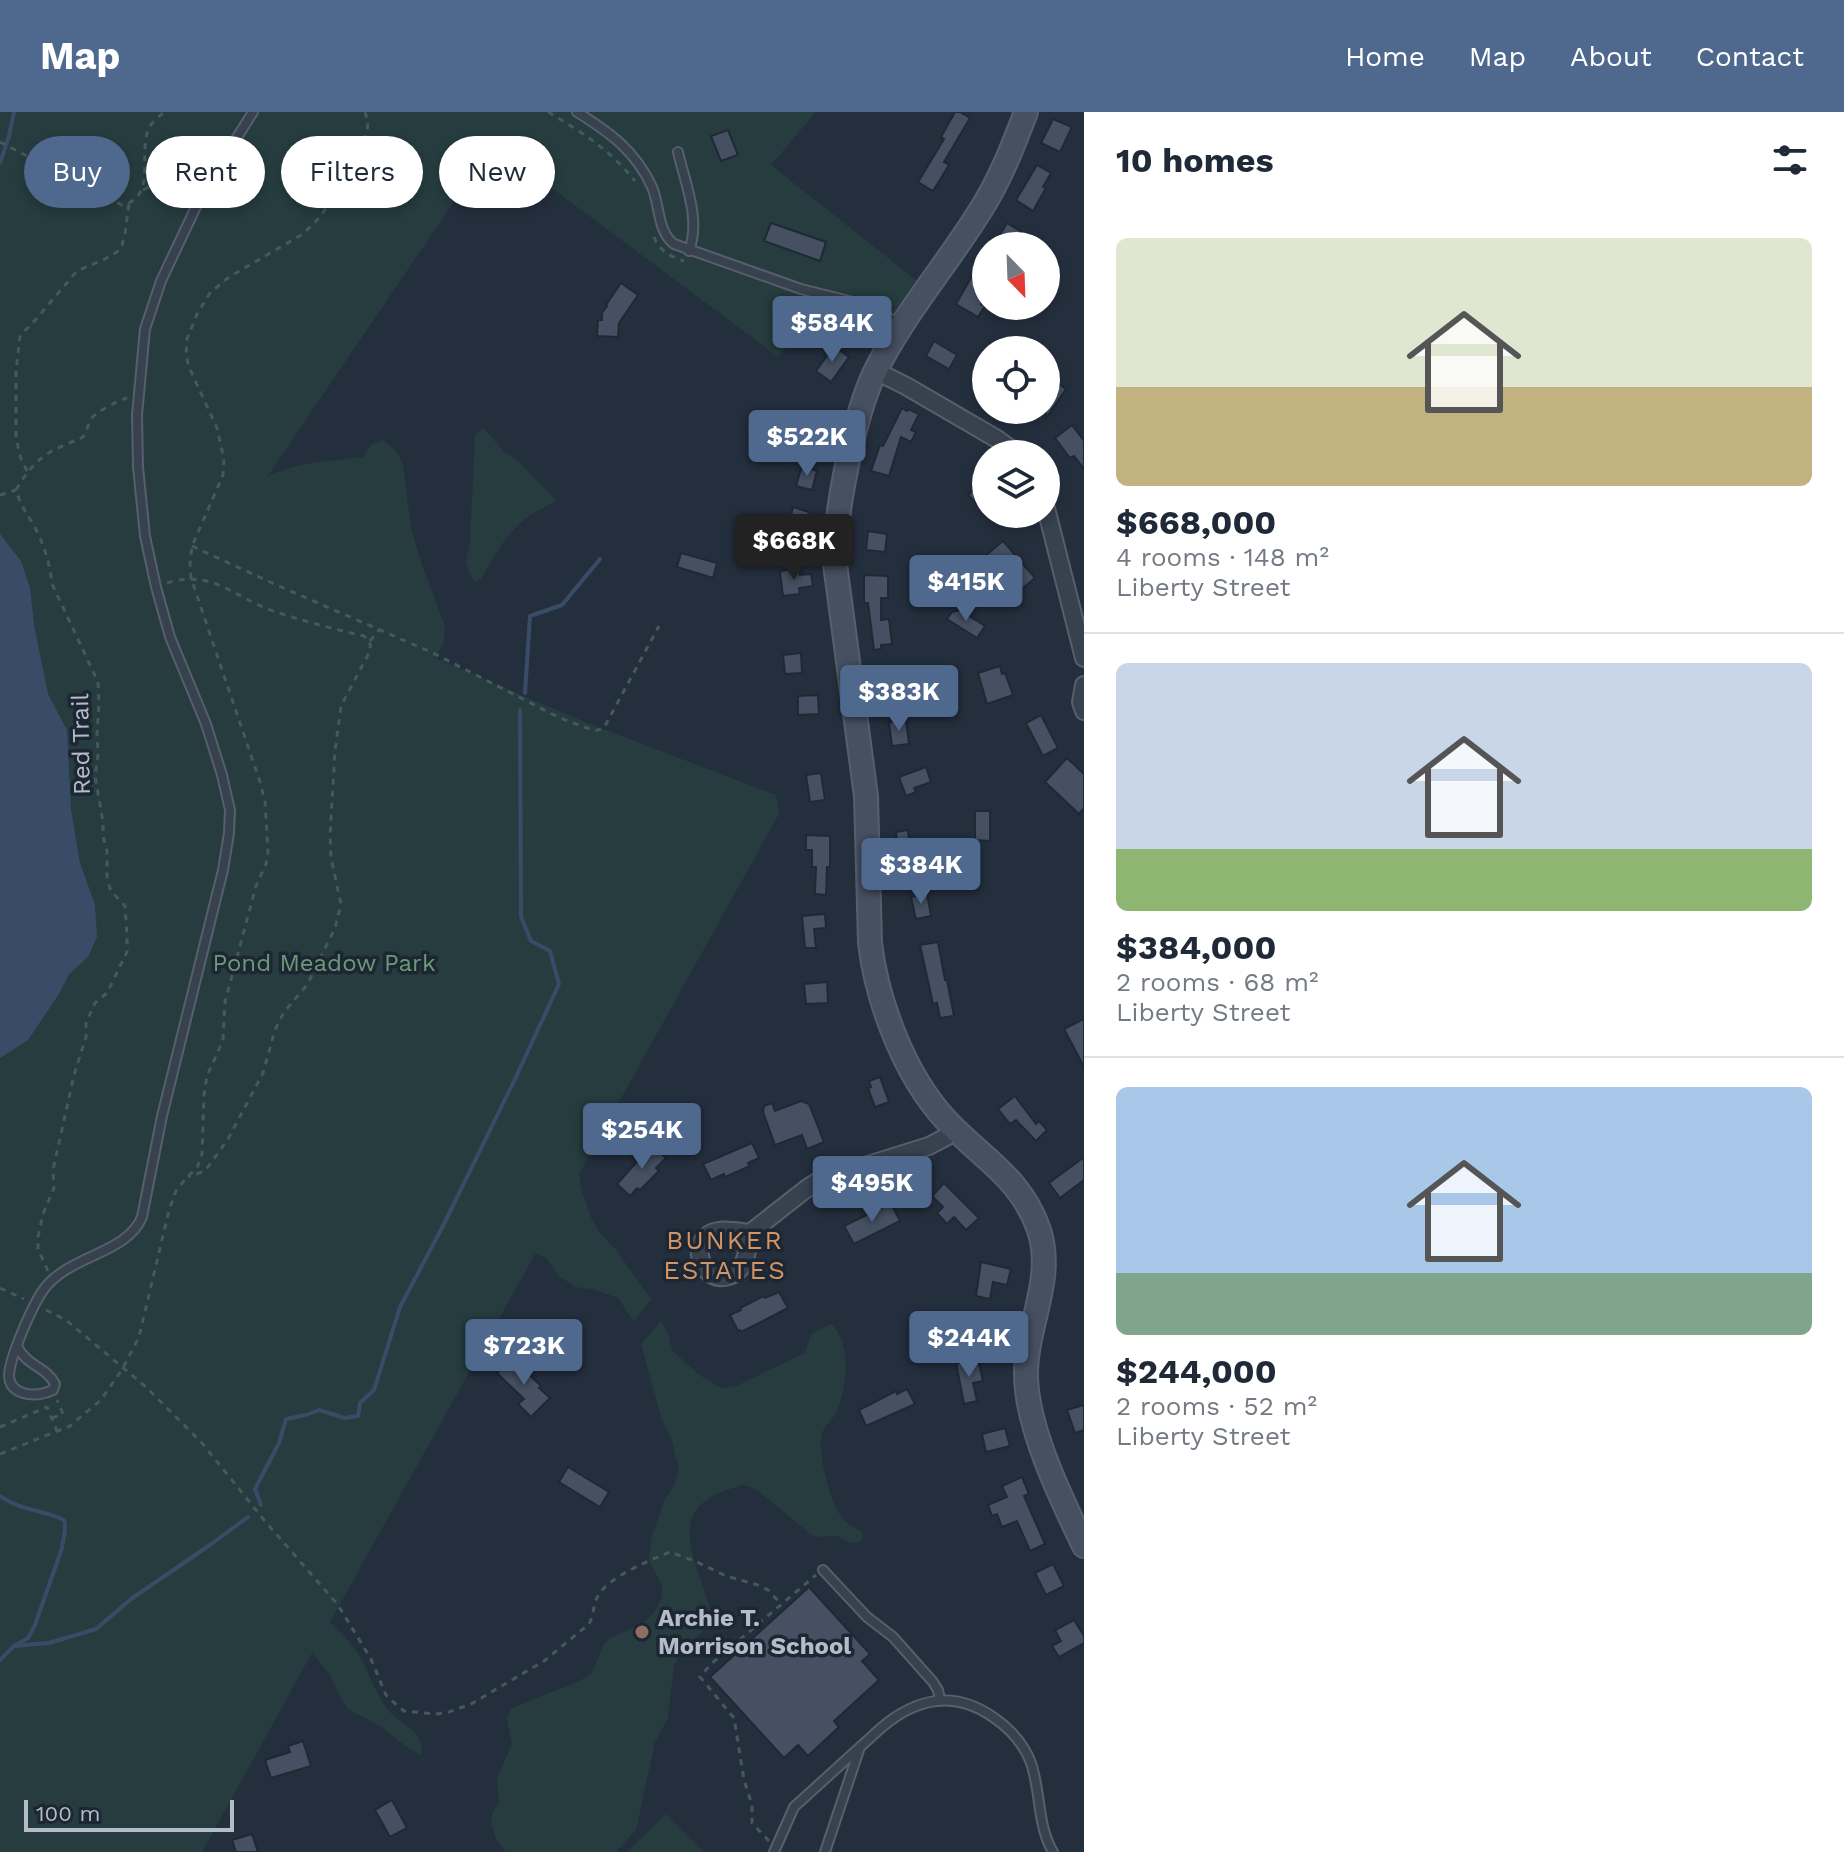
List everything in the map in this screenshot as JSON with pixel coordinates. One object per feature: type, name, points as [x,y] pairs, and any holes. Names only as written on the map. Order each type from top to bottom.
[{"type":"main road","points":[[1026,112],[997,184],[876,371],[853,437],[837,515],[835,551],[837,590],[866,796],[870,943],[881,995],[904,1057],[926,1095],[955,1129],[1017,1187],[1039,1230],[1043,1249],[1043,1281],[1028,1352],[1027,1386],[1042,1448],[1082,1539]]},
{"type":"street","points":[[876,371],[999,440]]},
{"type":"street","points":[[1051,528],[1084,658]]},
{"type":"street","points":[[1084,685],[1081,702],[1084,711]]},
{"type":"street","points":[[750,1233],[820,1180],[929,1146],[955,1129]]},
{"type":"lane","points":[[238,136],[253,112]]},
{"type":"lane","points":[[577,112],[612,135],[637,162],[656,199],[665,236],[674,244],[810,291],[861,304],[904,325]]},
{"type":"lane","points":[[678,152],[693,217],[692,252]]},
{"type":"lane","points":[[17,1346],[25,1360],[50,1375],[55,1384],[53,1390],[33,1395],[20,1392],[12,1387],[9,1376],[17,1346],[35,1304],[51,1281],[91,1255],[131,1235],[138,1227],[223,870],[229,833],[230,810],[222,775],[206,724],[170,637],[156,587],[145,536],[138,467],[138,396],[145,329],[161,281],[195,208]]},
{"type":"lane","points":[[823,1570],[867,1617],[903,1648],[936,1686],[940,1700]]},
{"type":"lane","points":[[775,1850],[794,1807],[895,1717],[940,1700],[965,1702],[980,1708],[1018,1739],[1030,1761],[1045,1833],[1053,1852]]},
{"type":"lane","points":[[825,1852],[859,1749]]},
{"type":"path","points":[[130,202],[142,191],[144,146],[150,126],[164,112]]},
{"type":"path","points":[[0,1454],[70,1426],[101,1400],[123,1368],[139,1337],[176,1191],[197,1168],[202,1154],[207,1076],[223,1040],[225,1002],[268,852],[265,802],[260,782],[191,578],[192,546],[223,475],[224,459],[217,428],[189,367],[187,339],[210,293],[229,277],[303,234],[321,216],[356,160],[367,133],[365,112]]},
{"type":"path","points":[[548,112],[597,142],[639,186]]},
{"type":"path","points":[[0,142],[24,153]]},
{"type":"path","points":[[142,191],[146,189]]},
{"type":"path","points":[[27,471],[16,438],[16,371],[20,336],[77,271],[117,252],[125,234],[128,208]]},
{"type":"path","points":[[653,235],[659,248],[670,256],[688,262],[691,261],[692,252]]},
{"type":"path","points":[[0,495],[16,490],[27,471],[56,449],[83,437],[93,417],[100,411],[124,398],[138,396]]},
{"type":"path","name":"Red Trail","points":[[16,490],[40,538],[50,566],[52,584],[98,682],[95,776],[107,851],[107,879],[111,891],[125,906],[127,925],[127,952],[107,993],[95,1003],[86,1023],[86,1037],[74,1075],[53,1170],[54,1188],[38,1237],[38,1249],[51,1281]]},
{"type":"path","points":[[192,546],[433,653],[560,718],[595,731],[604,728],[659,626]]},
{"type":"path","points":[[156,587],[182,579],[207,581],[273,611],[364,636],[370,641]]},
{"type":"path","points":[[186,1178],[208,1167],[228,1139],[263,1073],[275,1030],[284,1012],[307,985],[335,928],[341,904],[331,858],[330,836],[341,706],[370,651],[370,641],[379,630]]},
{"type":"path","points":[[0,1288],[66,1320],[167,1406],[202,1443],[338,1605],[371,1659],[386,1695],[404,1711],[446,1713],[504,1686],[572,1639],[592,1619],[597,1595],[607,1586],[644,1562],[670,1552],[768,1590],[781,1604]]},
{"type":"path","points":[[52,1418],[63,1414],[53,1390]]},
{"type":"path","points":[[0,1427],[47,1407],[57,1431]]},
{"type":"path","points":[[775,1850],[752,1823],[752,1805],[744,1780],[734,1718],[700,1677],[711,1664],[823,1570]]},
{"type":"green space","name":"Pond Meadow Park","points":[[0,112],[816,112],[771,165],[917,281],[878,341],[823,307],[778,357],[555,190],[555,136],[439,136],[439,208],[450,208],[267,477],[301,465],[363,457],[371,445],[383,440],[396,451],[403,464],[411,528],[445,626],[443,644],[435,658],[585,722],[776,795],[779,814],[579,1174],[592,1220],[651,1299],[634,1322],[618,1298],[575,1287],[558,1275],[546,1258],[535,1254],[330,1622],[356,1651],[388,1709],[418,1736],[421,1755],[378,1725],[348,1709],[331,1676],[312,1653],[202,1852],[0,1852]]},
{"type":"green space","points":[[484,428],[504,452],[519,462],[556,500],[516,527],[476,582],[466,562],[470,542],[475,434]]},
{"type":"green space","points":[[661,1321],[669,1335],[672,1350],[698,1374],[721,1388],[736,1386],[805,1353],[811,1334],[831,1324],[842,1342],[846,1366],[837,1411],[822,1433],[822,1456],[826,1480],[838,1511],[845,1521],[863,1533],[862,1541],[853,1543],[836,1536],[814,1537],[756,1489],[744,1485],[717,1494],[700,1505],[692,1519],[690,1534],[692,1552],[711,1612],[702,1632],[687,1644],[674,1665],[668,1718],[655,1742],[636,1830],[616,1852],[506,1852],[496,1839],[491,1823],[492,1814],[499,1803],[497,1778],[512,1744],[507,1718],[511,1709],[591,1674],[605,1643],[643,1623],[662,1597],[662,1585],[649,1561],[651,1539],[679,1470],[641,1344]]},
{"type":"green space","points":[[666,1814],[704,1852],[627,1852]]},
{"type":"water","points":[[0,534],[21,561],[30,588],[48,694],[67,730],[71,809],[80,863],[95,905],[97,937],[88,957],[69,974],[28,1040],[0,1058]]},
{"type":"building","points":[[955,112],[970,118],[944,162],[949,165],[933,191],[918,182],[944,139],[941,137]]},
{"type":"building","points":[[1053,119],[1072,127],[1060,152],[1041,143]]},
{"type":"building","points":[[728,130],[738,155],[721,161],[711,136]]},
{"type":"building","points":[[1037,165],[1051,173],[1033,211],[1016,200]]},
{"type":"building","points":[[771,223],[826,242],[820,261],[764,241]]},
{"type":"building","points":[[1007,223],[1022,232],[1002,232]]},
{"type":"building","points":[[972,276],[972,313],[956,304]]},
{"type":"building","points":[[621,283],[638,295],[619,323],[618,337],[597,336],[598,320],[602,320],[606,305]]},
{"type":"building","points":[[934,341],[957,355],[949,369],[926,356]]},
{"type":"building","points":[[834,346],[849,357],[831,382],[816,371]]},
{"type":"building","points":[[902,408],[919,414],[911,430],[916,432],[911,442],[901,437],[889,476],[871,471],[880,445],[883,446]]},
{"type":"building","points":[[1072,425],[1084,441],[1084,469],[1074,456],[1070,458],[1060,440],[1055,438]]},
{"type":"building","points":[[802,466],[817,471],[812,490],[796,486]]},
{"type":"building","points":[[793,507],[809,512],[805,537],[779,530],[783,516],[790,519]]},
{"type":"building","points":[[868,531],[887,534],[885,552],[866,550]]},
{"type":"building","points":[[1003,541],[1035,578],[1017,593],[985,556]]},
{"type":"building","points":[[681,553],[717,563],[713,578],[677,567]]},
{"type":"building","points":[[799,568],[800,575],[811,574],[813,586],[799,588],[800,594],[783,596],[780,571]]},
{"type":"building","points":[[864,575],[888,576],[888,598],[881,598],[881,620],[889,619],[892,644],[881,645],[881,649],[874,650],[868,603],[864,603]]},
{"type":"building","points":[[960,610],[985,626],[977,638],[947,619],[952,612]]},
{"type":"building","points":[[801,653],[802,673],[785,674],[783,655]]},
{"type":"building","points":[[1000,666],[1013,695],[987,704],[978,673]]},
{"type":"building","points":[[899,675],[903,699],[887,701],[883,678]]},
{"type":"building","points":[[818,695],[819,714],[798,715],[798,696]]},
{"type":"building","points":[[1041,715],[1058,748],[1043,756],[1026,723]]},
{"type":"building","points":[[906,720],[909,744],[892,746],[889,722]]},
{"type":"building","points":[[1067,758],[1084,774],[1084,808],[1079,814],[1045,782]]},
{"type":"building","points":[[926,767],[931,782],[914,788],[916,792],[906,796],[899,777]]},
{"type":"building","points":[[821,773],[825,800],[810,802],[806,775]]},
{"type":"building","points":[[975,811],[990,811],[990,841],[975,840]]},
{"type":"building","points":[[908,830],[909,840],[916,839],[919,865],[900,867],[896,832]]},
{"type":"building","points":[[806,835],[830,836],[826,895],[815,894],[816,867],[812,867],[812,850],[806,850]]},
{"type":"building","points":[[927,893],[931,916],[916,919],[911,897]]},
{"type":"building","points":[[825,914],[826,928],[814,929],[816,948],[805,948],[802,916]]},
{"type":"building","points":[[938,942],[954,1016],[940,1018],[937,1003],[933,1004],[920,945]]},
{"type":"building","points":[[827,982],[828,1003],[806,1004],[804,984]]},
{"type":"building","points":[[1084,1019],[1084,1067],[1064,1029]]},
{"type":"building","points":[[880,1077],[889,1102],[875,1107],[868,1088],[871,1087],[869,1081]]},
{"type":"building","points":[[1015,1096],[1036,1124],[1039,1121],[1047,1130],[1036,1141],[1016,1120],[1010,1124],[998,1109]]},
{"type":"building","points":[[801,1101],[809,1104],[824,1142],[807,1149],[802,1135],[775,1145],[763,1112],[764,1106],[772,1103],[775,1111]]},
{"type":"building","points":[[752,1143],[759,1158],[748,1163],[750,1166],[711,1180],[703,1164]]},
{"type":"building","points":[[652,1145],[666,1158],[656,1168],[659,1171],[630,1196],[617,1184]]},
{"type":"building","points":[[1084,1157],[1084,1180],[1060,1198],[1049,1183]]},
{"type":"building","points":[[944,1183],[979,1218],[966,1230],[954,1217],[947,1224],[937,1213],[943,1207],[932,1196]]},
{"type":"building","points":[[891,1203],[900,1221],[854,1244],[844,1226]]},
{"type":"building","points":[[981,1262],[1011,1269],[1007,1285],[993,1282],[990,1299],[976,1296]]},
{"type":"building","points":[[779,1292],[788,1308],[738,1331],[730,1315],[764,1296]]},
{"type":"building","points":[[510,1359],[550,1398],[531,1417],[518,1404],[524,1399],[497,1373]]},
{"type":"building","points":[[978,1359],[983,1381],[973,1383],[977,1401],[964,1404],[956,1363]]},
{"type":"building","points":[[907,1389],[915,1404],[866,1426],[859,1410],[896,1391],[897,1394]]},
{"type":"building","points":[[1084,1405],[1084,1430],[1075,1433],[1067,1410]]},
{"type":"building","points":[[1005,1428],[1010,1446],[986,1452],[982,1434]]},
{"type":"building","points":[[568,1467],[609,1492],[600,1507],[559,1482]]},
{"type":"building","points":[[1022,1477],[1029,1494],[1024,1496],[1045,1544],[1030,1551],[1017,1521],[1002,1527],[997,1514],[992,1516],[988,1505],[1007,1497],[1002,1486]]},
{"type":"building","points":[[1053,1564],[1064,1586],[1046,1595],[1035,1573]]},
{"type":"building","points":[[809,1587],[870,1654],[862,1661],[879,1680],[834,1721],[839,1727],[808,1756],[798,1745],[784,1758],[710,1677]]},
{"type":"building","points":[[1074,1620],[1084,1636],[1084,1643],[1059,1657],[1052,1646],[1061,1641],[1055,1630]]},
{"type":"building","points":[[303,1741],[311,1766],[271,1778],[265,1760],[290,1752],[288,1746]]},
{"type":"building","points":[[392,1800],[407,1828],[390,1837],[375,1810]]},
{"type":"building","points":[[252,1834],[258,1852],[236,1852],[232,1840]]},
{"type":"waterway","points":[[0,163],[14,112]]},
{"type":"waterway","points":[[525,693],[530,616],[562,605],[600,559]]},
{"type":"waterway","points":[[261,1505],[255,1489],[279,1443],[286,1419],[319,1410],[345,1418],[358,1416],[360,1403],[374,1390],[400,1307],[443,1226],[559,984],[550,951],[531,941],[521,917],[520,710]]},
{"type":"waterway","points":[[0,1496],[64,1520],[65,1527],[62,1548],[35,1625],[28,1638],[0,1660]]},
{"type":"waterway","points":[[14,1646],[49,1643],[96,1629],[131,1599],[248,1517]]},
{"type":"place","name":"Archie T. Morrison School","points":[[642,1632]]},
{"type":"district","name":"BUNKER ESTATES","points":[[725,1255]]}]
